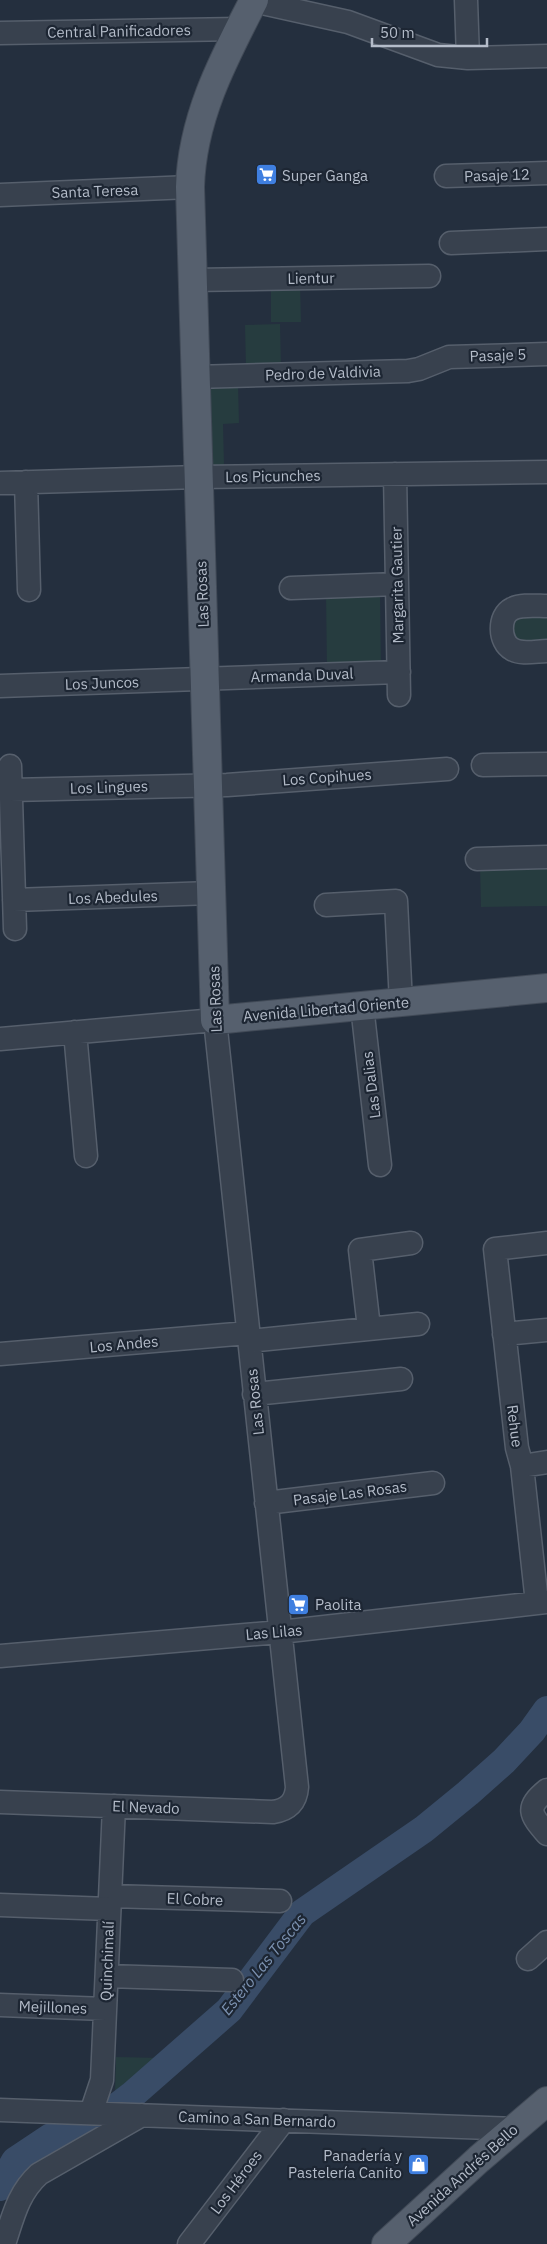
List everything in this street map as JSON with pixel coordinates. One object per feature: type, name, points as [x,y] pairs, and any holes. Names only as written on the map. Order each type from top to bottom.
[{"type":"main road","name":"Las Rosas","points":[[215,1020],[190,187],[193,149],[203,109],[254,0]]},
{"type":"main road","name":"Avenida Libertad Oriente","points":[[215,1020],[547,988]]},
{"type":"main road","name":"Avenida Andrés Bello","points":[[386,2244],[514,2129],[545,2105]]},
{"type":"street","points":[[254,0],[348,22],[438,55],[468,58],[547,56]]},
{"type":"street","points":[[466,0],[468,58]]},
{"type":"street","name":"Central Panificadores","points":[[0,34],[239,29]]},
{"type":"street","name":"Pasaje 12","points":[[446,176],[547,173]]},
{"type":"street","name":"Santa Teresa","points":[[0,195],[190,187]]},
{"type":"street","points":[[451,243],[547,239]]},
{"type":"street","name":"Lientur","points":[[192,280],[429,276]]},
{"type":"street","name":"Pasaje 5","points":[[449,357],[547,354]]},
{"type":"street","name":"Pedro de Valdivia","points":[[195,377],[408,371],[419,369],[449,357]]},
{"type":"street","name":"Los Picunches","points":[[0,482],[547,472]]},
{"type":"street","name":"Margarita Gautier","points":[[395,474],[399,695]]},
{"type":"street","points":[[26,482],[29,590]]},
{"type":"street","points":[[291,588],[397,584]]},
{"type":"street","points":[[547,606],[516,607],[509,610],[504,617],[502,634],[504,642],[514,651],[547,651]]},
{"type":"street","name":"Armanda Duval","points":[[204,679],[399,672]]},
{"type":"street","name":"Los Juncos","points":[[0,686],[204,679]]},
{"type":"street","points":[[483,765],[547,764]]},
{"type":"street","points":[[10,766],[15,929]]},
{"type":"street","name":"Los Copihues","points":[[208,784],[447,769]]},
{"type":"street","name":"Los Lingues","points":[[11,790],[208,784]]},
{"type":"street","points":[[477,859],[547,857]]},
{"type":"street","name":"Los Abedules","points":[[14,900],[211,893]]},
{"type":"street","points":[[326,905],[396,901],[401,1003]]},
{"type":"street","name":"Las Dalias","points":[[362,1006],[380,1165]]},
{"type":"street","name":"Avenida Libertad Oriente","points":[[0,1039],[215,1020]]},
{"type":"street","name":"Las Rosas","points":[[215,1020],[297,1787],[294,1800],[290,1805]]},
{"type":"street","points":[[75,1032],[86,1156]]},
{"type":"street","name":"Rehue","points":[[542,1603],[522,1466],[516,1448],[495,1249],[547,1243]]},
{"type":"street","points":[[369,1328],[360,1250],[411,1244]]},
{"type":"street","name":"Los Andes","points":[[0,1354],[418,1324]]},
{"type":"street","points":[[504,1334],[547,1330]]},
{"type":"street","points":[[254,1394],[401,1379]]},
{"type":"street","points":[[522,1466],[547,1462]]},
{"type":"street","name":"Pasaje Las Rosas","points":[[266,1503],[433,1483]]},
{"type":"street","name":"Las Lilas","points":[[0,1656],[280,1632],[542,1603]]},
{"type":"street","points":[[547,1790],[534,1802],[532,1810],[533,1818],[547,1834]]},
{"type":"street","name":"El Nevado","points":[[0,1802],[273,1812],[285,1809],[290,1805]]},
{"type":"street","name":"Quinchimalí","points":[[97,2113],[102,2080],[114,1806]]},
{"type":"street","name":"El Cobre","points":[[0,1906],[280,1901]]},
{"type":"street","points":[[528,1959],[547,1942]]},
{"type":"street","points":[[106,1976],[232,1980]]},
{"type":"street","name":"Mejillones","points":[[0,2005],[105,2009]]},
{"type":"street","name":"Camino a San Bernardo","points":[[0,2110],[514,2129]]},
{"type":"street","points":[[4,2244],[20,2198],[28,2184],[39,2174],[135,2115]]},
{"type":"street","name":"Los Héroes","points":[[189,2244],[284,2120]]},
{"type":"green space","points":[[300,283],[301,322],[271,322],[271,284]]},
{"type":"green space","points":[[280,324],[281,367],[246,368],[245,325]]},
{"type":"green space","points":[[238,384],[239,423],[223,424],[224,465],[201,466],[198,385]]},
{"type":"green space","points":[[380,593],[381,668],[327,670],[326,594]]},
{"type":"green space","points":[[547,614],[547,645],[517,646],[510,622],[517,615]]},
{"type":"green space","points":[[547,863],[547,906],[481,907],[480,865]]},
{"type":"green space","points":[[116,2057],[161,2058],[115,2094]]},
{"type":"waterway","name":"Estero Las Toscas","points":[[0,2187],[15,2161],[51,2137],[89,2128],[131,2096],[229,2010],[302,1913],[424,1829],[468,1793],[504,1761],[532,1731],[547,1710]]},
{"type":"place","name":"Super Ganga","points":[[266,175]]},
{"type":"place","name":"Paolita","points":[[299,1604]]},
{"type":"place","name":"Panadería y Pastelería Canito","points":[[418,2164]]}]
